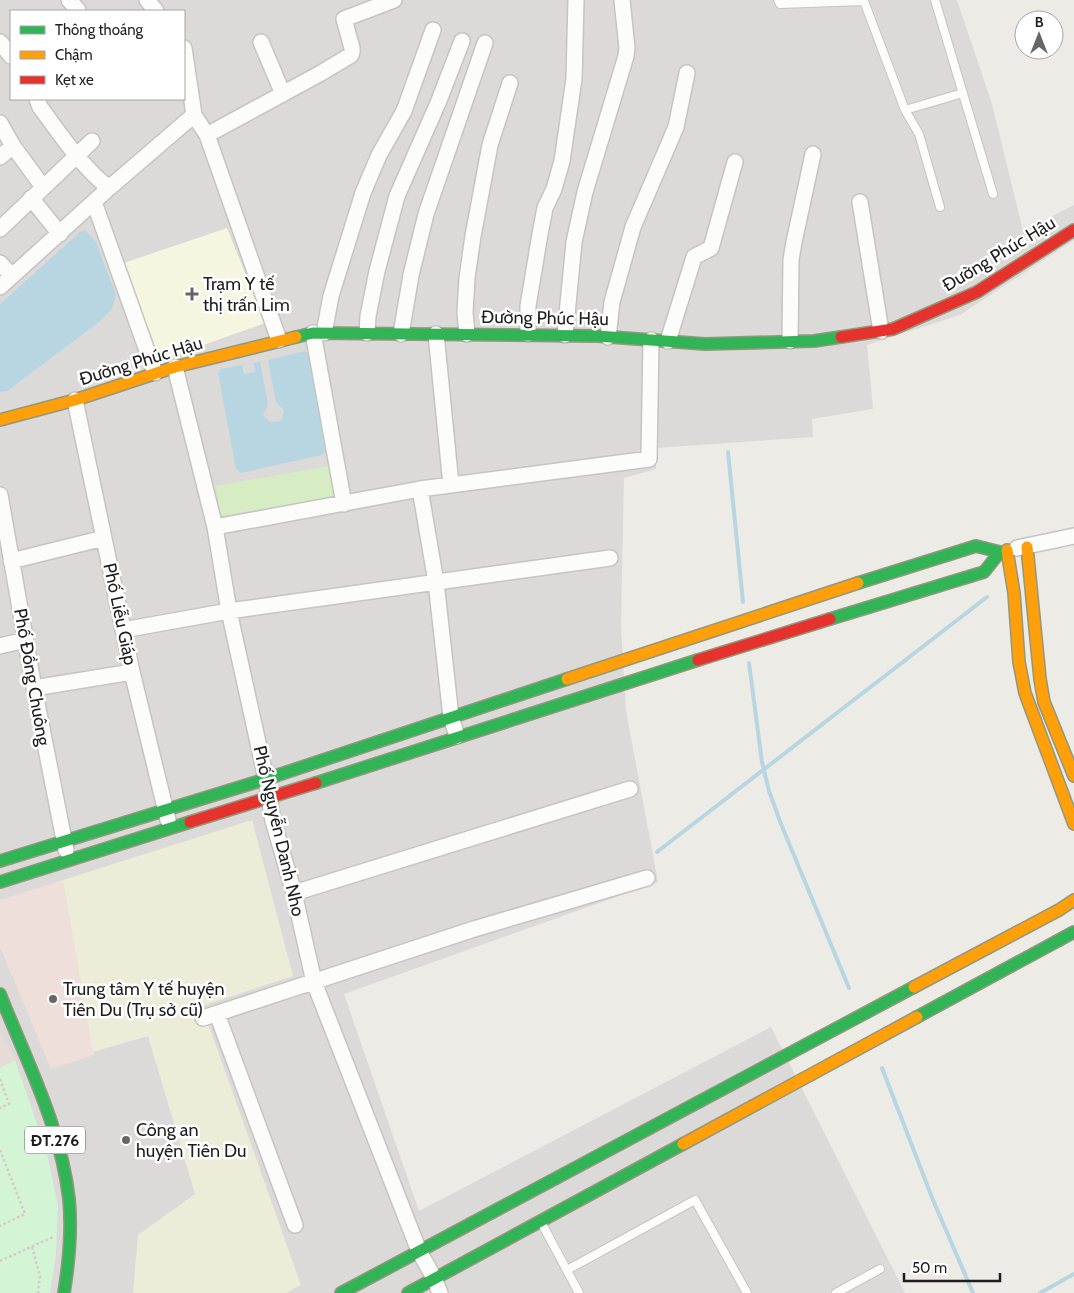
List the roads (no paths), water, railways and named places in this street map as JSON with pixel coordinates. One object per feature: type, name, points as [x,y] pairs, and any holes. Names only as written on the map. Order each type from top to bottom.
[{"type":"street","points":[[147,0],[155,10]]},
{"type":"street","points":[[207,135],[322,73],[352,53],[341,30],[344,19],[394,0]]},
{"type":"street","points":[[528,334],[528,306],[540,234],[545,208],[554,189],[562,161],[574,79],[576,0]]},
{"type":"street","points":[[564,335],[574,242],[585,192],[626,56],[627,48],[622,0]]},
{"type":"street","points":[[344,504],[318,333],[363,193],[379,155],[404,111],[433,30]]},
{"type":"street","points":[[367,333],[368,316],[377,271],[397,196],[438,103],[462,41]]},
{"type":"street","points":[[0,42],[10,55]]},
{"type":"street","points":[[261,42],[283,94]]},
{"type":"street","points":[[401,334],[411,275],[426,214],[485,43]]},
{"type":"street","points":[[185,55],[194,115],[207,135],[279,340]]},
{"type":"street","points":[[608,337],[612,302],[633,227],[676,127],[686,73]]},
{"type":"street","points":[[467,334],[467,278],[474,236],[490,145],[510,83]]},
{"type":"street","points":[[37,100],[40,107],[77,156],[109,188]]},
{"type":"street","points":[[0,287],[109,188],[194,115]]},
{"type":"street","points":[[0,123],[13,146],[44,187]]},
{"type":"street","points":[[0,229],[92,141]]},
{"type":"street","points":[[0,157],[13,146]]},
{"type":"street","points":[[790,341],[791,260],[813,154]]},
{"type":"street","points":[[668,341],[694,257],[711,248],[735,162]]},
{"type":"street","points":[[32,198],[60,234]]},
{"type":"street","points":[[94,202],[156,373]]},
{"type":"street","points":[[860,202],[881,331]]},
{"type":"street","name":"Đường Phúc Hậu","points":[[0,420],[75,400],[175,367],[279,340],[318,333],[564,335],[704,344],[814,340],[893,330],[977,292],[1074,230]]},
{"type":"street","points":[[0,263],[12,276]]},
{"type":"street","points":[[436,334],[451,485]]},
{"type":"street","points":[[215,527],[420,489],[649,459],[651,340]]},
{"type":"street","name":"Phố Nguyễn Danh Nho","points":[[175,367],[215,527],[229,611],[266,779],[273,821],[294,893],[314,982],[419,1252],[440,1293]]},
{"type":"street","name":"Phố Liễu Giáp","points":[[75,400],[132,672],[170,828]]},
{"type":"street","points":[[420,489],[436,582],[451,717],[457,736]]},
{"type":"street","name":"Phố Đồng Chuông","points":[[0,495],[34,688],[64,842],[69,858]]},
{"type":"street","points":[[0,861],[266,779],[760,614],[976,546],[1004,551],[1074,536]]},
{"type":"street","points":[[11,561],[104,538]]},
{"type":"street","points":[[1027,547],[1044,702],[1074,776]]},
{"type":"street","points":[[0,882],[69,858],[269,798],[457,736],[798,628],[984,572],[1004,551]]},
{"type":"street","points":[[1004,551],[1014,593],[1019,662],[1025,693],[1074,824]]},
{"type":"street","points":[[123,630],[229,611],[610,558]]},
{"type":"street","points":[[0,646],[25,640]]},
{"type":"street","points":[[612,664],[618,685]]},
{"type":"street","points":[[34,688],[132,672]]},
{"type":"street","points":[[294,893],[630,789]]},
{"type":"street","points":[[296,1225],[210,1016],[474,929],[647,878]]},
{"type":"street","points":[[408,1293],[540,1221],[1074,900]]},
{"type":"street","points":[[341,1293],[419,1252],[810,1059],[1074,932]]},
{"type":"street","name":"ĐT.276","points":[[0,994],[47,1114],[63,1168],[70,1215],[70,1248],[64,1293]]},
{"type":"lane","points":[[778,0],[780,4],[865,1],[905,110],[919,134],[940,207]]},
{"type":"lane","points":[[935,0],[993,194]]},
{"type":"lane","points":[[905,110],[963,93]]},
{"type":"lane","points":[[567,1270],[695,1200],[748,1293]]},
{"type":"lane","points":[[540,1221],[579,1293]]},
{"type":"lane","points":[[836,1293],[880,1269]]},
{"type":"water","points":[[85,230],[96,242],[116,295],[112,309],[99,322],[7,391],[0,392],[0,304],[80,232]]},
{"type":"water","points":[[305,351],[309,354],[325,451],[322,455],[241,473],[236,469],[218,373],[221,369],[242,365],[244,374],[255,372],[253,363],[260,362],[268,404],[263,415],[270,422],[281,421],[284,410],[276,402],[268,360]]},
{"type":"waterway","points":[[728,452],[743,602]]},
{"type":"waterway","points":[[657,852],[987,597]]},
{"type":"waterway","points":[[749,663],[762,762],[769,791],[849,988]]},
{"type":"waterway","points":[[882,1068],[933,1200],[973,1293]]},
{"type":"waterway","points":[[1040,1293],[1074,1274]]},
{"type":"place","name":"Trạm Y tế thị trấn Lim","points":[[192,294]]},
{"type":"place","name":"Trung tâm Y tế huyện Tiên Du (Trụ sở cũ)","points":[[53,999]]},
{"type":"place","name":"Công an huyện Tiên Du","points":[[126,1140]]}]
